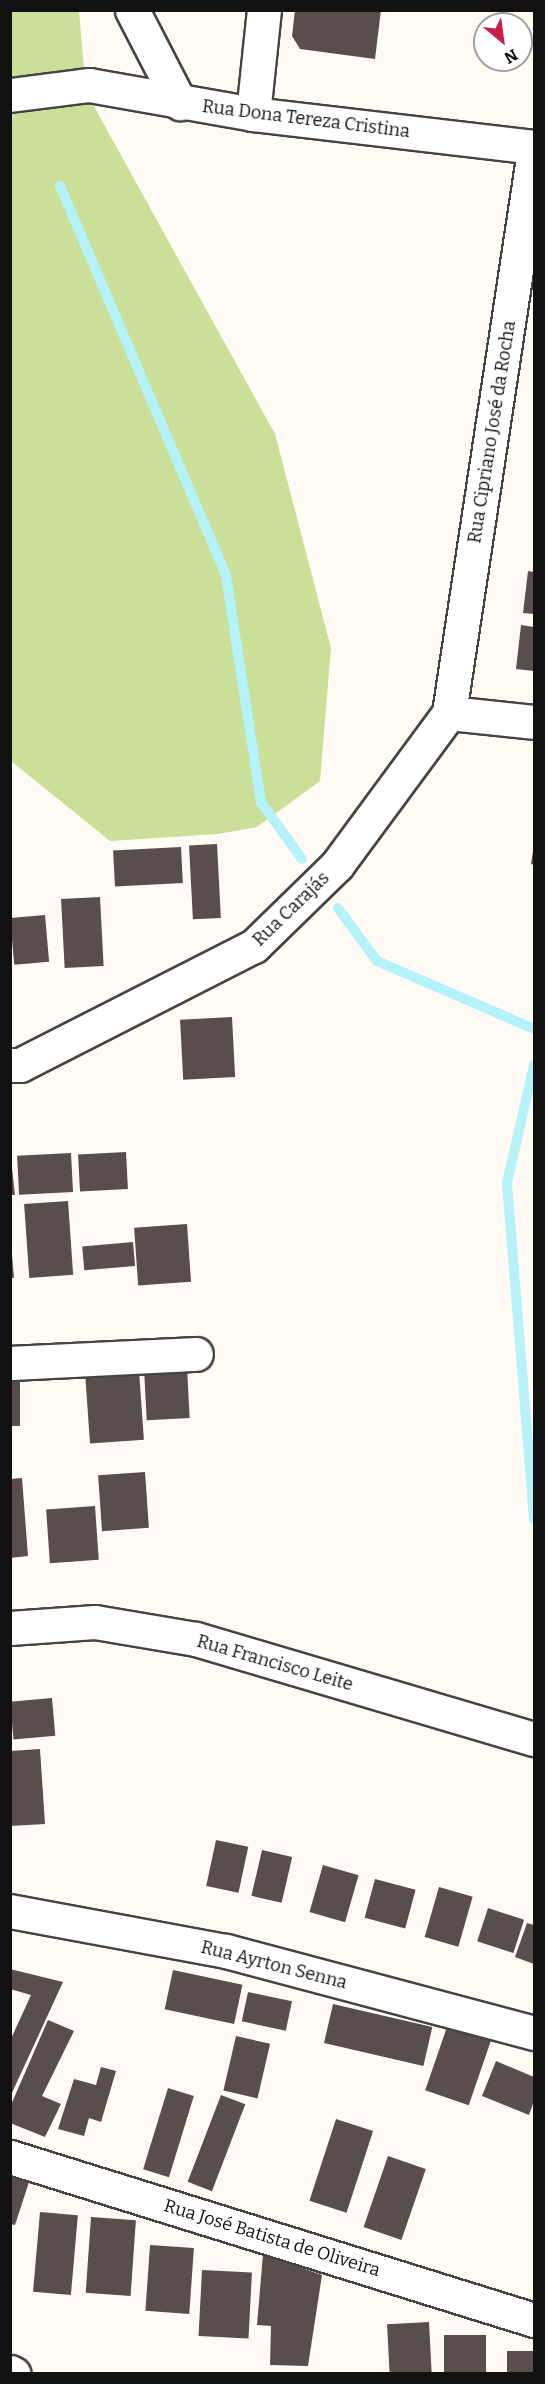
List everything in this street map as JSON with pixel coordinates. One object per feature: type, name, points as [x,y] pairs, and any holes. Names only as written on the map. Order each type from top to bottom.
[{"type":"street","name":"Rua Dona Tereza Cristina","points":[[132,10],[180,103],[534,149]]},
{"type":"street","points":[[253,114],[264,10]]},
{"type":"street","points":[[10,95],[89,85],[180,103]]},
{"type":"street","name":"Rua Cipriano José da Rocha","points":[[449,713],[534,149]]},
{"type":"street","points":[[449,713],[534,722]]},
{"type":"street","name":"Rua Carajás","points":[[10,1065],[20,1065],[254,946],[336,866],[449,713]]},
{"type":"street","points":[[10,1363],[196,1354]]},
{"type":"street","name":"Rua Francisco Leite","points":[[10,1628],[95,1622],[196,1639],[534,1739]]},
{"type":"street","name":"Rua Ayrton Senna","points":[[10,1911],[226,1951],[534,2033]]},
{"type":"street","name":"Rua José Batista de Oliveira","points":[[10,2157],[534,2320]]},
{"type":"green space","points":[[10,11],[79,11],[86,92],[275,434],[331,648],[320,781],[257,827],[218,834],[110,841],[11,761]]},
{"type":"building","points":[[295,10],[381,10],[375,59],[300,49],[292,36]]},
{"type":"building","points":[[528,571],[534,572],[534,614],[523,613]]},
{"type":"building","points":[[521,625],[534,627],[534,671],[516,669]]},
{"type":"building","points":[[217,844],[221,918],[193,919],[189,845]]},
{"type":"building","points":[[181,847],[183,883],[115,887],[113,851]]},
{"type":"building","points":[[534,851],[534,865],[531,864]]},
{"type":"building","points":[[100,897],[104,966],[65,968],[61,899]]},
{"type":"building","points":[[45,915],[49,962],[14,965],[10,918]]},
{"type":"building","points":[[232,1017],[235,1077],[183,1080],[180,1020]]},
{"type":"building","points":[[10,1150],[15,1195],[10,1195]]},
{"type":"building","points":[[126,1152],[128,1189],[80,1191],[78,1155]]},
{"type":"building","points":[[71,1153],[73,1192],[19,1195],[17,1156]]},
{"type":"building","points":[[68,1201],[73,1275],[29,1278],[24,1204]]},
{"type":"building","points":[[187,1224],[191,1282],[138,1286],[134,1228]]},
{"type":"building","points":[[133,1242],[135,1266],[84,1270],[82,1246]]},
{"type":"building","points":[[10,1255],[12,1255],[14,1278],[10,1278]]},
{"type":"building","points":[[187,1367],[190,1418],[147,1420],[144,1369]]},
{"type":"building","points":[[139,1370],[144,1440],[90,1444],[85,1374]]},
{"type":"building","points":[[10,1375],[20,1375],[20,1426],[10,1426]]},
{"type":"building","points":[[145,1472],[149,1528],[102,1531],[98,1475]]},
{"type":"building","points":[[22,1478],[28,1556],[10,1558],[10,1479]]},
{"type":"building","points":[[95,1506],[99,1560],[50,1563],[46,1509]]},
{"type":"building","points":[[52,1698],[55,1736],[13,1740],[10,1702]]},
{"type":"building","points":[[40,1749],[45,1824],[10,1826],[10,1751]]},
{"type":"building","points":[[216,1840],[248,1847],[239,1893],[206,1886]]},
{"type":"building","points":[[262,1850],[292,1857],[282,1903],[251,1896]]},
{"type":"building","points":[[323,1865],[359,1875],[345,1922],[309,1912]]},
{"type":"building","points":[[375,1879],[416,1890],[405,1929],[365,1918]]},
{"type":"building","points":[[439,1887],[473,1897],[458,1947],[425,1937]]},
{"type":"building","points":[[488,1908],[524,1920],[513,1953],[477,1941]]},
{"type":"building","points":[[527,1923],[534,1925],[534,1964],[515,1957]]},
{"type":"building","points":[[10,1969],[63,1982],[11,2095],[10,2041],[31,1995],[10,1989]]},
{"type":"building","points":[[173,1970],[242,1985],[234,2024],[165,2009]]},
{"type":"building","points":[[248,1992],[292,2001],[286,2031],[242,2021]]},
{"type":"building","points":[[333,2004],[432,2027],[423,2066],[324,2043]]},
{"type":"building","points":[[48,2020],[74,2031],[42,2096],[61,2104],[45,2137],[10,2123],[10,2107]]},
{"type":"building","points":[[448,2024],[491,2039],[469,2105],[425,2090]]},
{"type":"building","points":[[236,2036],[270,2044],[258,2098],[223,2091]]},
{"type":"building","points":[[496,2061],[534,2077],[534,2101],[529,2115],[482,2096]]},
{"type":"building","points":[[101,2067],[116,2071],[101,2122],[89,2118],[84,2136],[58,2129],[74,2079],[96,2085]]},
{"type":"building","points":[[168,2088],[194,2096],[169,2177],[143,2169]]},
{"type":"building","points":[[221,2095],[245,2104],[212,2191],[188,2182]]},
{"type":"building","points":[[336,2119],[373,2131],[347,2213],[309,2201]]},
{"type":"building","points":[[388,2156],[426,2169],[401,2240],[364,2227]]},
{"type":"building","points":[[10,2177],[29,2182],[15,2225],[10,2224]]},
{"type":"building","points":[[40,2212],[78,2215],[71,2295],[33,2292]]},
{"type":"building","points":[[91,2217],[136,2220],[131,2296],[86,2293]]},
{"type":"building","points":[[150,2245],[194,2248],[189,2314],[145,2311]]},
{"type":"building","points":[[263,2254],[322,2275],[308,2366],[270,2365],[271,2326],[257,2325]]},
{"type":"building","points":[[202,2270],[252,2273],[248,2339],[199,2336]]},
{"type":"building","points":[[429,2322],[432,2374],[390,2374],[387,2324]]},
{"type":"building","points":[[444,2335],[486,2335],[486,2374],[444,2374]]},
{"type":"building","points":[[507,2351],[534,2351],[534,2374],[507,2374]]},
{"type":"waterway","points":[[60,186],[226,576],[261,802],[302,859]]},
{"type":"waterway","points":[[338,908],[377,961],[534,1029]]},
{"type":"waterway","points":[[534,1065],[507,1183],[534,1519]]}]
